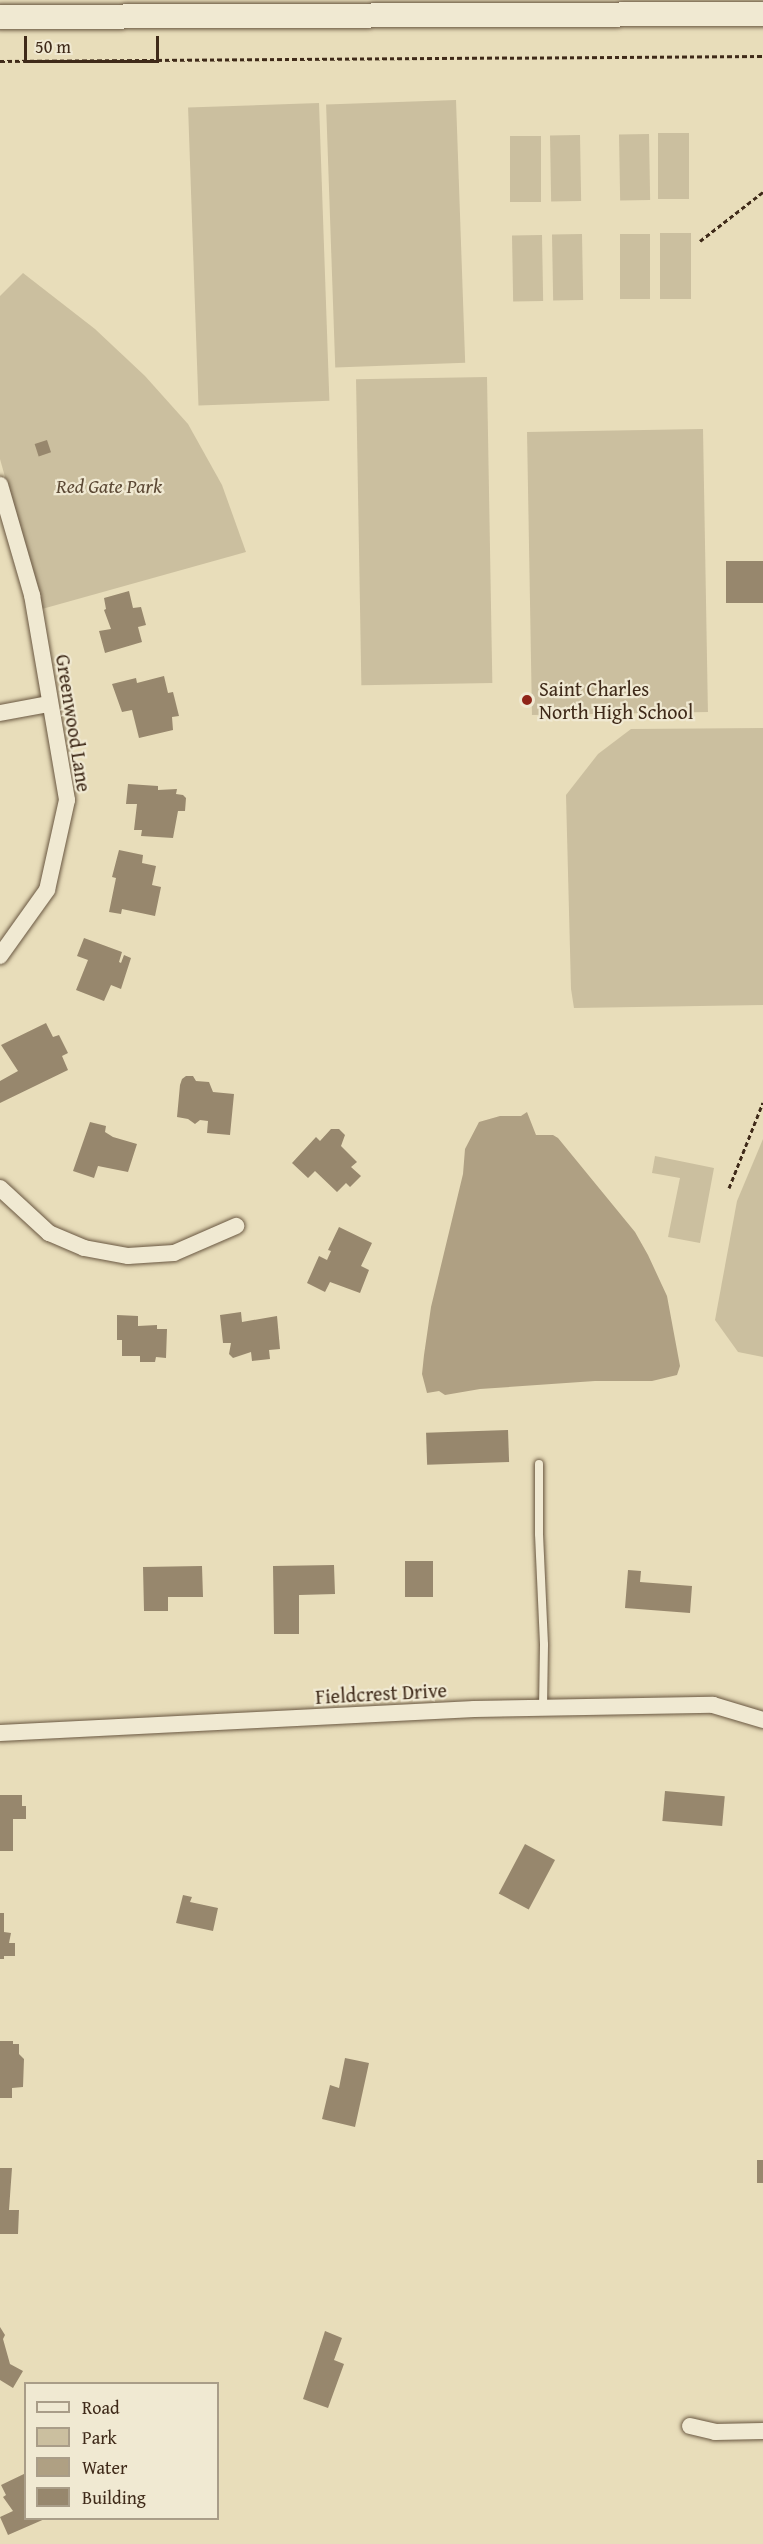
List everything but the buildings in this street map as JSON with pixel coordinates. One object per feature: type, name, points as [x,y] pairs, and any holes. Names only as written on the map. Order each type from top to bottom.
[{"type":"main road","points":[[0,17],[450,7],[763,14]]},
{"type":"street","name":"Greenwood Lane","points":[[0,485],[32,595],[67,800],[47,890],[0,956]]},
{"type":"street","points":[[0,713],[49,704]]},
{"type":"street","points":[[0,1188],[49,1233],[84,1248],[128,1256],[174,1253],[236,1226]]},
{"type":"street","name":"Fieldcrest Drive","points":[[0,1733],[543,1708],[712,1705],[763,1720]]},
{"type":"street","points":[[690,2426],[715,2432],[763,2431]]},
{"type":"lane","points":[[539,1464],[539,1534],[544,1645],[543,1708]]},
{"type":"path","points":[[0,61],[763,56]]},
{"type":"path","points":[[700,241],[763,192]]},
{"type":"path","points":[[729,1188],[763,1102]]},
{"type":"green space","points":[[456,100],[465,363],[335,367],[326,105]]},
{"type":"green space","points":[[319,103],[329,401],[198,405],[188,108]]},
{"type":"green space","points":[[658,133],[689,133],[689,199],[658,199]]},
{"type":"green space","points":[[649,134],[650,200],[620,201],[619,135]]},
{"type":"green space","points":[[580,135],[581,201],[551,202],[550,136]]},
{"type":"green space","points":[[510,136],[541,136],[541,202],[510,202]]},
{"type":"green space","points":[[660,233],[691,233],[691,299],[660,299]]},
{"type":"green space","points":[[582,234],[583,300],[553,301],[552,235]]},
{"type":"green space","points":[[620,234],[650,234],[650,299],[620,299]]},
{"type":"green space","points":[[542,235],[543,301],[513,302],[512,236]]},
{"type":"green space","name":"Red Gate Park","points":[[23,273],[95,329],[145,376],[188,424],[222,485],[246,552],[42,609],[0,459],[0,296]]},
{"type":"green space","points":[[487,377],[492,683],[361,685],[356,379]]},
{"type":"green space","points":[[703,429],[708,712],[532,715],[527,432]]},
{"type":"green space","points":[[763,728],[763,1005],[574,1008],[571,989],[566,795],[598,754],[631,729]]},
{"type":"green space","points":[[763,1139],[763,1357],[738,1352],[715,1320],[737,1201]]},
{"type":"green space","points":[[655,1156],[714,1168],[700,1243],[668,1237],[680,1178],[652,1173]]},
{"type":"water","points":[[527,1112],[536,1135],[553,1135],[558,1138],[635,1232],[667,1296],[680,1366],[677,1375],[652,1381],[595,1381],[480,1389],[445,1395],[439,1391],[427,1393],[422,1374],[431,1307],[463,1174],[465,1149],[479,1122],[500,1116],[521,1116]]},
{"type":"place","name":"Saint Charles North High School","points":[[527,700]]}]
